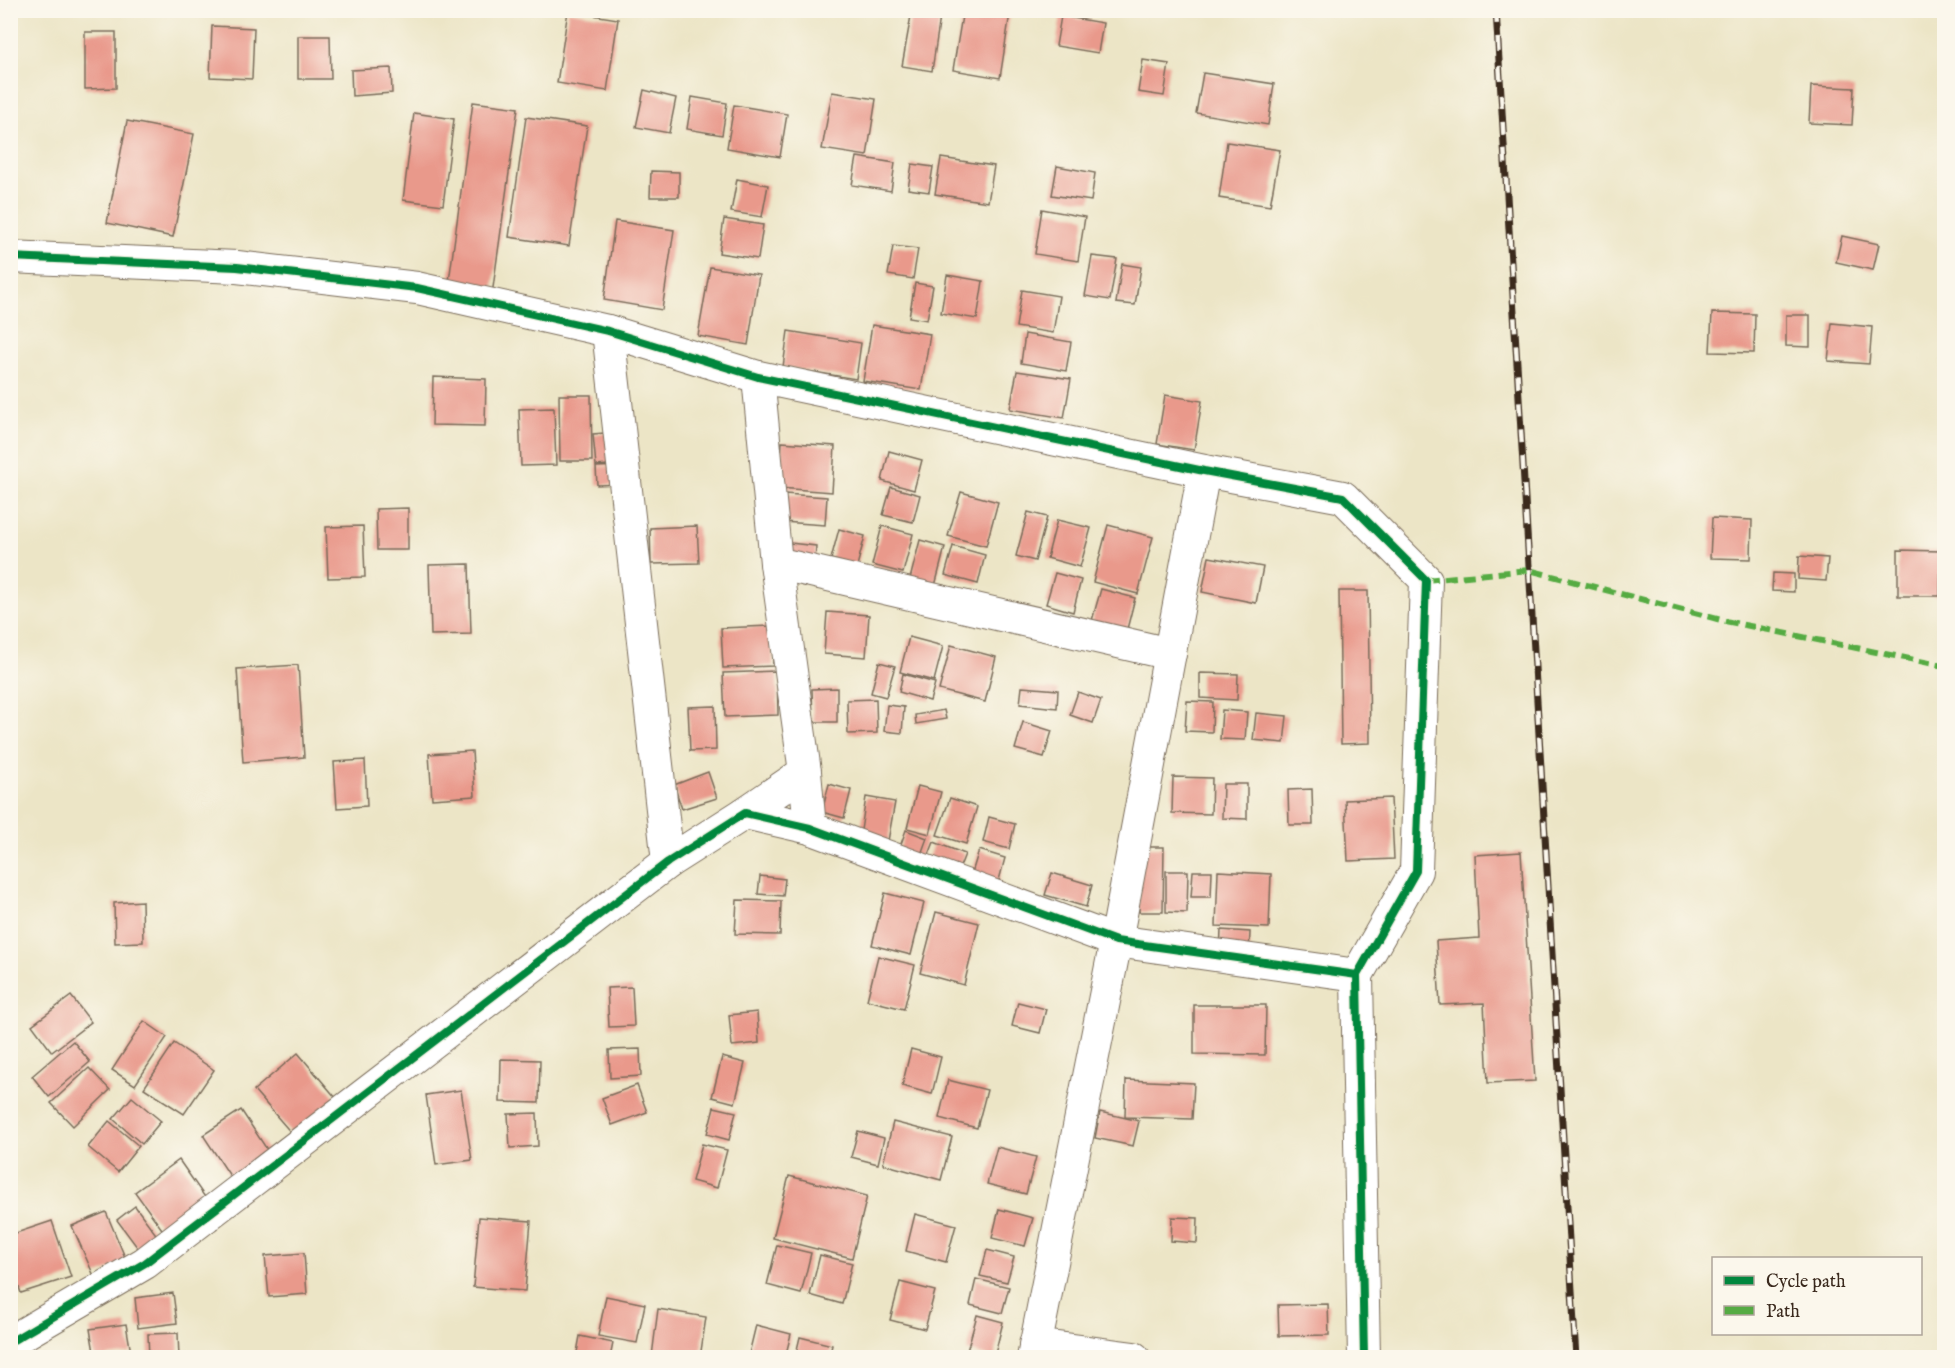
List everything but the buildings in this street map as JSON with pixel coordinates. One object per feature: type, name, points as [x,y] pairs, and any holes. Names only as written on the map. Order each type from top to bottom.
[{"type":"street","points":[[10,257],[237,267],[417,288],[608,331],[759,377],[1204,471],[1343,497],[1426,580],[1416,871],[1357,975],[1364,1358]]},
{"type":"street","points":[[608,331],[668,861]]},
{"type":"street","points":[[759,377],[776,563],[805,771],[810,828]]},
{"type":"street","points":[[1134,1358],[1034,1351],[1116,941],[1204,471]]},
{"type":"street","points":[[776,563],[1170,654]]},
{"type":"street","points":[[10,1342],[145,1263],[668,861],[745,813],[805,771]]},
{"type":"street","points":[[745,813],[810,828],[1116,941],[1357,975]]},
{"type":"railway","points":[[1496,10],[1576,1358]]},
{"type":"marked path","points":[[1426,580],[1529,570],[1725,621],[1944,666]]},
{"type":"cycle path","points":[[10,257],[237,267],[417,288],[608,331],[758,377],[1204,471],[1343,497],[1426,580],[1416,871],[1357,975],[1364,1358]]},
{"type":"cycle path","points":[[10,1342],[145,1263],[668,862],[745,813],[810,828],[1116,941],[1357,975]]}]
